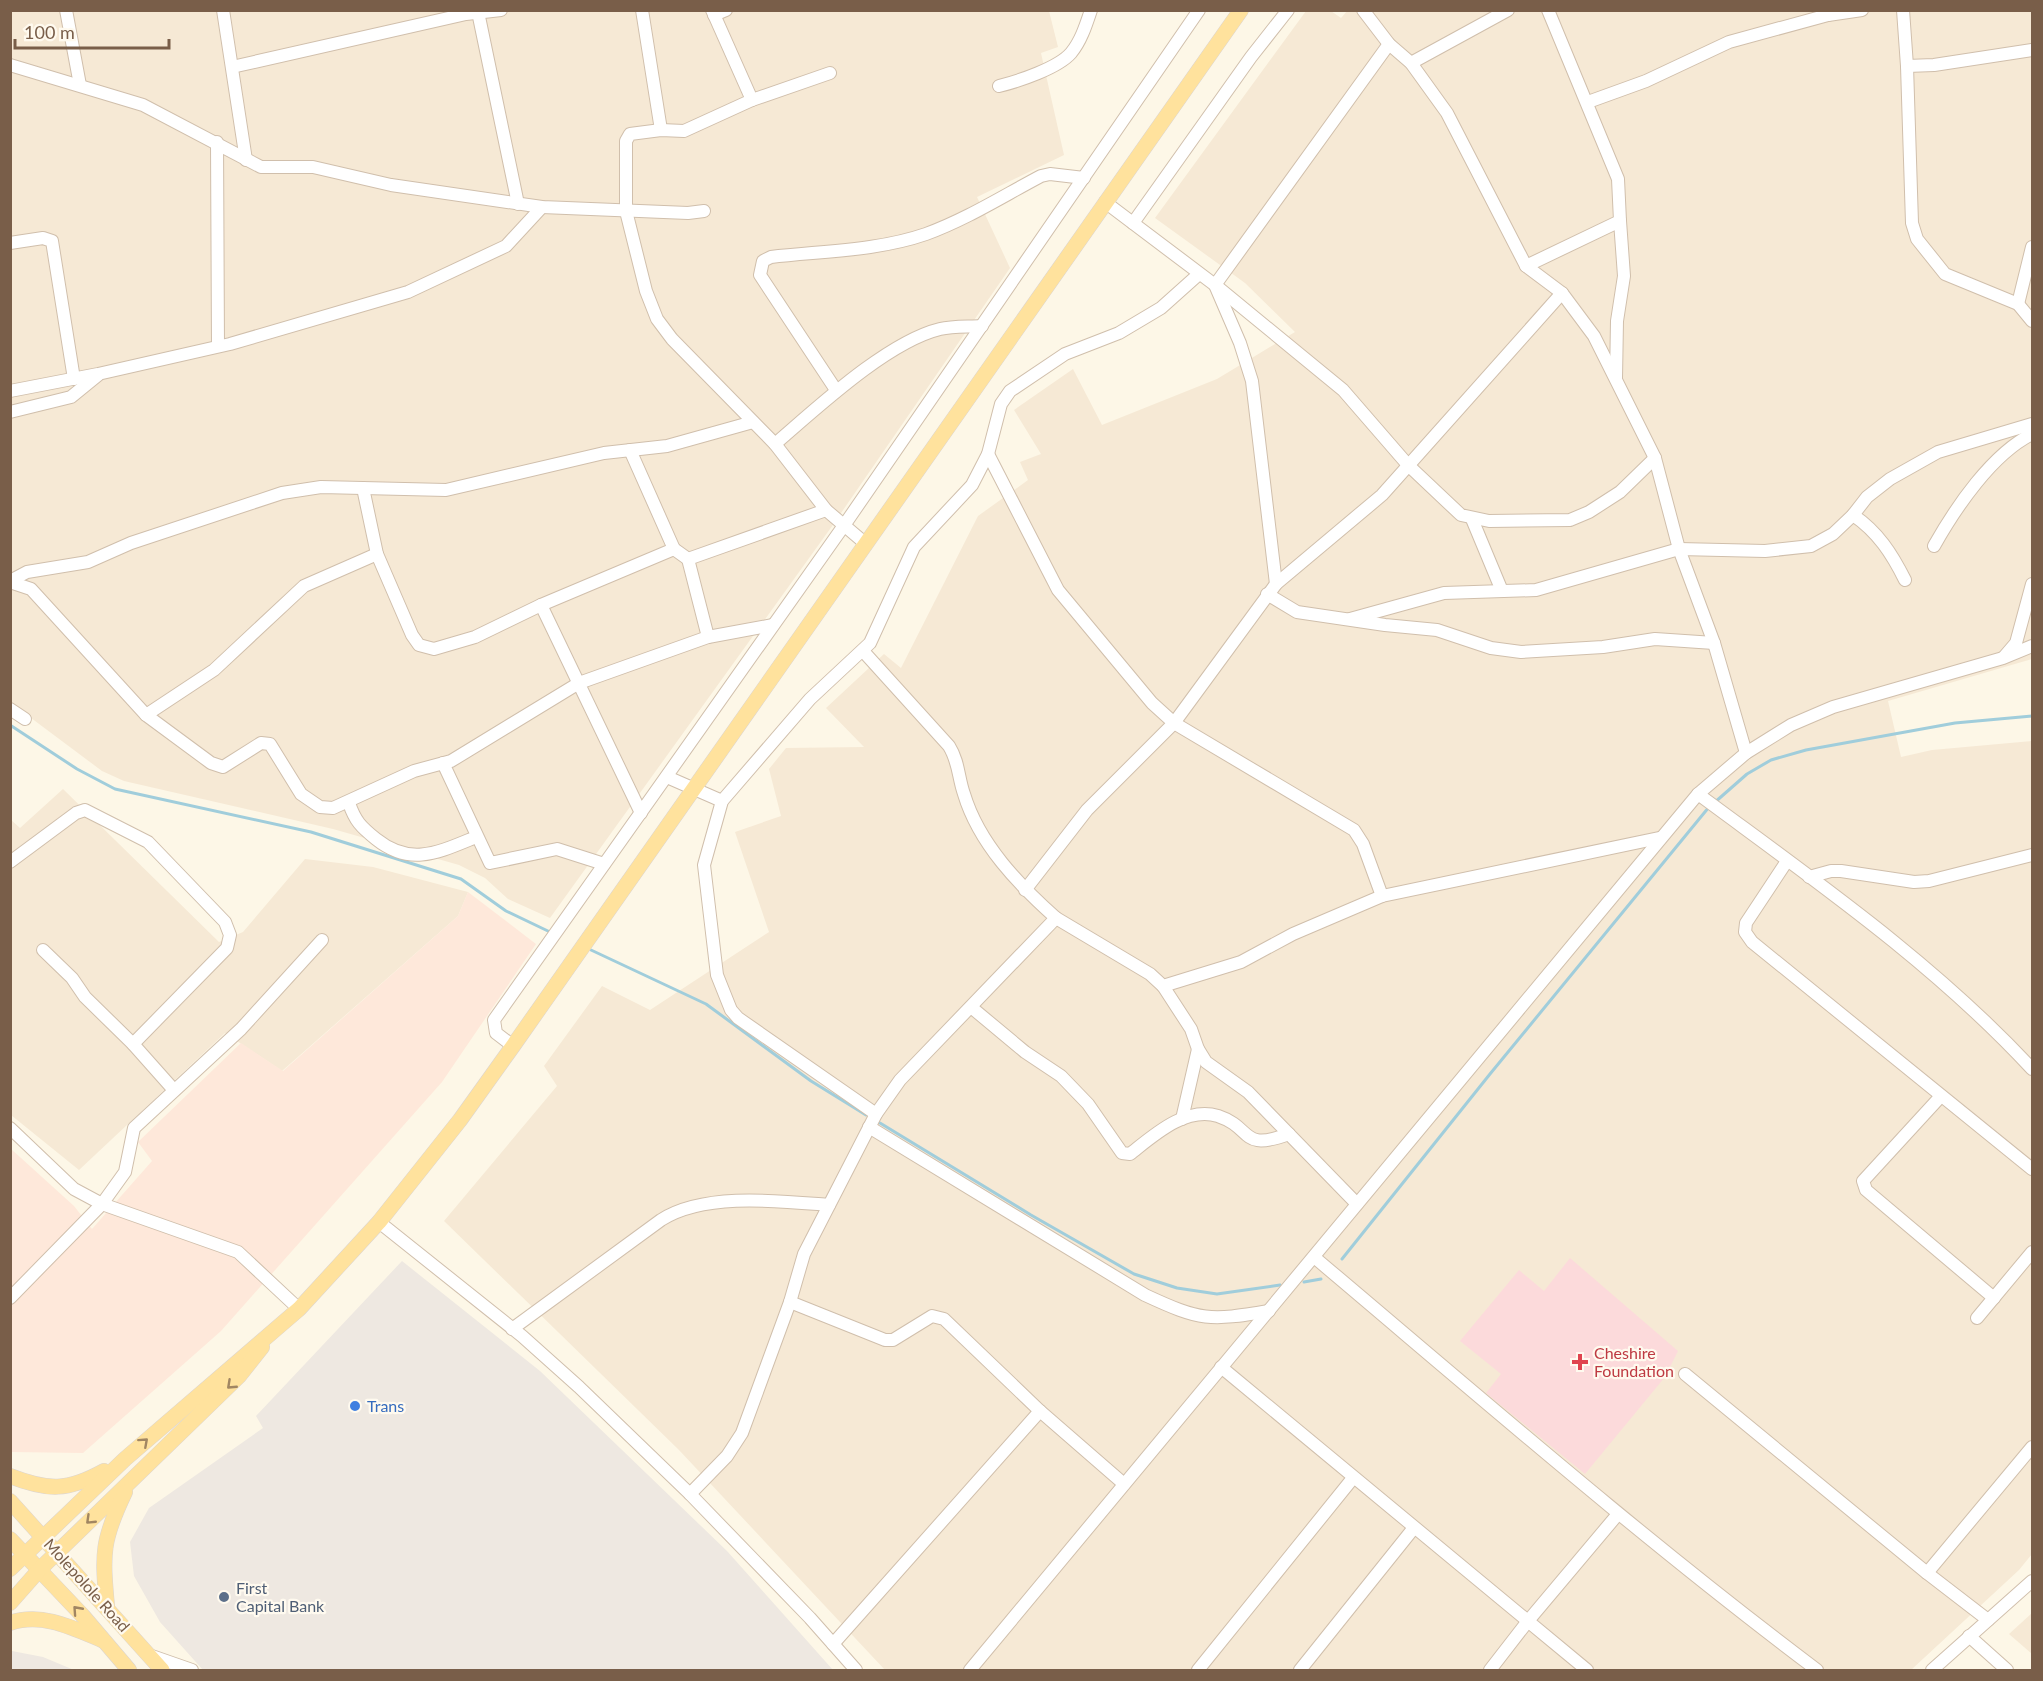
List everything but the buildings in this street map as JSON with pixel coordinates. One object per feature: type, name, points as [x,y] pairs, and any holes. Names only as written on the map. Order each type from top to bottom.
[{"type":"main road","points":[[10,1569],[125,1459],[242,1356],[267,1339],[299,1309],[379,1222],[460,1120],[1241,10]]},
{"type":"main road","points":[[10,1603],[40,1569],[240,1377],[267,1339]]},
{"type":"main road","points":[[10,1476],[44,1487],[71,1486],[125,1459]]},
{"type":"main road","points":[[106,1606],[105,1543],[109,1526],[130,1481]]},
{"type":"main road","name":"Molepolole Road","points":[[10,1501],[162,1671]]},
{"type":"main road","name":"Molepolole Road","points":[[10,1539],[105,1641],[129,1671]]},
{"type":"main road","points":[[10,1623],[41,1619],[61,1623],[105,1641]]},
{"type":"street","points":[[66,10],[78,63],[80,86]]},
{"type":"street","points":[[223,10],[246,160]]},
{"type":"street","points":[[642,10],[661,130]]},
{"type":"street","points":[[999,86],[1042,72],[1070,55],[1082,34],[1091,10]]},
{"type":"street","points":[[513,1046],[496,1033],[494,1020],[845,524],[1199,10]]},
{"type":"street","points":[[1133,223],[1251,57],[1288,10]]},
{"type":"street","points":[[1363,10],[1389,44],[1411,63],[1447,113],[1526,266],[1562,293],[1594,336],[1616,378],[1655,458],[1679,549],[1714,643],[1746,753]]},
{"type":"street","points":[[1411,63],[1508,10]]},
{"type":"street","points":[[1548,10],[1618,179],[1624,276],[1617,321],[1616,378]]},
{"type":"street","points":[[1588,102],[1646,81],[1729,42],[1828,13],[1862,10]]},
{"type":"street","points":[[1903,10],[1912,223],[1917,239],[1945,274],[2018,304],[2032,321]]},
{"type":"street","points":[[232,67],[478,12],[498,11]]},
{"type":"street","points":[[478,12],[518,204]]},
{"type":"street","points":[[717,12],[752,100]]},
{"type":"street","points":[[1215,285],[1389,44]]},
{"type":"street","points":[[1907,66],[1934,65],[2032,50]]},
{"type":"street","points":[[10,65],[143,105],[261,167],[314,167],[391,185],[542,207],[688,213],[705,211]]},
{"type":"street","points":[[830,73],[752,100],[684,131],[661,130],[634,133],[627,137],[626,211],[646,291],[657,319],[672,339],[775,444],[826,510],[866,544]]},
{"type":"street","points":[[217,142],[218,346]]},
{"type":"street","points":[[836,390],[760,275],[763,261],[771,257],[868,247],[924,234],[968,216],[1041,176],[1050,174],[1084,178]]},
{"type":"street","points":[[1105,202],[1215,285],[1343,390],[1408,465],[1455,511],[1472,519],[1489,521],[1570,520],[1589,512],[1620,492],[1655,458]]},
{"type":"street","points":[[10,390],[98,374],[218,346],[416,288],[512,242],[542,207]]},
{"type":"street","points":[[1526,266],[1620,221]]},
{"type":"street","points":[[10,243],[43,238],[52,241],[74,379]]},
{"type":"street","points":[[2018,304],[2032,247]]},
{"type":"street","points":[[876,1114],[738,1018],[731,1010],[716,971],[704,865],[722,801],[810,699],[875,636],[914,547],[972,485],[988,454],[1001,404],[1010,391],[1065,354],[1119,333],[1161,308],[1200,274]]},
{"type":"street","points":[[1215,285],[1240,343],[1252,381],[1276,584]]},
{"type":"street","points":[[1025,890],[1087,810],[1174,723],[1267,594],[1382,495],[1562,293]]},
{"type":"street","points":[[775,444],[836,390],[906,343],[941,329],[982,326]]},
{"type":"street","points":[[10,412],[71,397],[98,374]]},
{"type":"street","points":[[10,581],[27,572],[88,561],[131,543],[282,493],[321,487],[453,489],[537,467],[630,450],[667,446],[753,422]]},
{"type":"street","points":[[1350,619],[1444,593],[1536,590],[1679,549],[1765,551],[1810,546],[1833,534],[1868,497],[1890,479],[1938,452],[2032,424]]},
{"type":"street","points":[[1934,546],[1948,522],[1982,475],[2019,441],[2032,434]]},
{"type":"street","points":[[630,450],[674,549],[688,559],[708,637]]},
{"type":"street","points":[[988,454],[1058,590],[1144,695],[1174,723],[1354,830],[1363,844],[1382,896]]},
{"type":"street","points":[[363,488],[377,554],[411,635],[424,648],[434,649],[475,637],[541,605],[674,549]]},
{"type":"street","points":[[688,559],[826,510]]},
{"type":"street","points":[[1853,515],[1869,526],[1884,544],[1905,580]]},
{"type":"street","points":[[1472,519],[1502,591]]},
{"type":"street","points":[[146,715],[214,670],[304,586],[377,554]]},
{"type":"street","points":[[10,581],[31,589],[146,715],[219,767],[227,766],[261,743],[270,744],[297,790],[313,804],[327,809],[349,803],[414,771],[459,757],[579,683],[708,637],[773,625]]},
{"type":"street","points":[[2003,658],[2016,643],[2032,584]]},
{"type":"street","points":[[1267,594],[1297,612],[1437,630],[1491,648],[1521,652],[1603,647],[1654,639],[1714,643]]},
{"type":"street","points":[[541,605],[641,813]]},
{"type":"street","points":[[975,1669],[1124,1484],[1659,838],[1698,794],[1746,753],[1791,725],[1833,707],[2003,658],[2032,646]]},
{"type":"street","points":[[862,651],[949,746],[957,758],[964,794],[973,813],[990,844],[1025,890],[1056,918],[1150,974],[1163,986],[1191,1029],[1198,1049],[1206,1062],[1248,1092],[1357,1204]]},
{"type":"street","points":[[10,709],[25,719]]},
{"type":"street","points":[[443,763],[476,837],[492,864],[556,849],[604,864]]},
{"type":"street","points":[[667,777],[722,801]]},
{"type":"street","points":[[1698,794],[1912,955],[1995,1029],[2032,1069]]},
{"type":"street","points":[[349,803],[358,825],[396,853],[433,853],[476,837]]},
{"type":"street","points":[[10,862],[76,813],[84,810],[148,842],[225,922],[230,935],[228,948],[133,1044]]},
{"type":"street","points":[[1163,986],[1241,962],[1293,933],[1382,896],[1659,838]]},
{"type":"street","points":[[1809,877],[1841,871],[1914,882],[1929,881],[2032,855]]},
{"type":"street","points":[[1786,861],[1746,923],[1745,932],[1752,942],[2032,1169]]},
{"type":"street","points":[[690,1494],[727,1456],[742,1433],[790,1302],[804,1254],[876,1114],[900,1080],[1056,918]]},
{"type":"street","points":[[10,1298],[102,1204],[125,1172],[130,1136],[134,1128],[173,1089],[241,1029],[322,940]]},
{"type":"street","points":[[43,950],[72,978],[85,997],[133,1044],[173,1089]]},
{"type":"street","points":[[971,1007],[1025,1052],[1061,1076],[1088,1104],[1122,1153],[1130,1154],[1163,1128],[1182,1119],[1216,1116],[1257,1141],[1266,1143],[1289,1134]]},
{"type":"street","points":[[1182,1119],[1198,1049]]},
{"type":"street","points":[[1941,1096],[1864,1177],[1864,1185],[1994,1298]]},
{"type":"street","points":[[869,1127],[1145,1295],[1183,1313],[1213,1319],[1269,1311]]},
{"type":"street","points":[[10,1128],[69,1186],[102,1204],[238,1252],[299,1309]]},
{"type":"street","points":[[513,1329],[661,1220],[678,1210],[753,1200],[829,1205]]},
{"type":"street","points":[[379,1222],[513,1329],[579,1387],[690,1494],[856,1671]]},
{"type":"street","points":[[1977,1318],[2032,1252]]},
{"type":"street","points":[[1314,1257],[1618,1514],[1726,1602],[1817,1671]]},
{"type":"street","points":[[790,1302],[885,1341],[893,1340],[932,1316],[944,1319],[1040,1411],[1124,1484]]},
{"type":"street","points":[[1221,1367],[1413,1529],[1587,1671]]},
{"type":"street","points":[[1686,1374],[1927,1573],[1988,1620]]},
{"type":"street","points":[[833,1644],[1040,1411]]},
{"type":"street","points":[[1927,1573],[2032,1447]]},
{"type":"street","points":[[1198,1671],[1353,1478]]},
{"type":"street","points":[[1490,1671],[1528,1621],[1618,1514]]},
{"type":"street","points":[[1300,1671],[1413,1529]]},
{"type":"street","points":[[1932,1671],[2032,1581]]},
{"type":"street","points":[[1969,1636],[2007,1671]]},
{"type":"street","points":[[149,1655],[192,1671]]},
{"type":"shaded area","points":[[1348,10],[2032,11],[2032,659],[1888,701],[1901,757],[1932,750],[2032,741],[2032,1554],[2019,1570],[1911,1670],[885,1670],[679,1450],[444,1221],[557,1086],[544,1066],[602,986],[650,1010],[769,932],[735,832],[781,816],[769,769],[786,748],[864,747],[826,708],[884,654],[901,668],[978,516],[1028,480],[1020,462],[1041,454],[1014,410],[1073,369],[1102,425],[1217,379],[1295,332],[1245,283],[1155,218],[1306,11],[1331,11],[1341,18]]},
{"type":"shaded area","points":[[11,11],[1049,11],[1058,47],[1041,53],[1064,155],[977,197],[1010,268],[830,529],[550,918],[508,899],[485,878],[459,865],[333,829],[124,781],[102,771],[11,703]]},
{"type":"shaded area","points":[[63,789],[219,942],[243,932],[305,859],[373,867],[468,892],[458,916],[282,1071],[225,1033],[79,1170],[11,1115],[10,819],[20,828]]},
{"type":"shaded area","points":[[468,892],[536,944],[442,1082],[221,1331],[83,1453],[11,1452],[10,1148],[74,1206],[92,1229],[152,1161],[138,1142],[241,1043],[283,1071],[458,916]]},
{"type":"shaded area","name":"Cheshire Foundation","points":[[1570,1258],[1678,1351],[1665,1377],[1585,1474],[1486,1393],[1501,1374],[1460,1341],[1519,1270],[1544,1291]]},
{"type":"shaded area","points":[[402,1261],[540,1371],[727,1551],[833,1670],[203,1670],[160,1622],[134,1576],[130,1542],[149,1508],[263,1428],[256,1416]]},
{"type":"shaded area","points":[[2032,1613],[2032,1654],[2009,1634]]},
{"type":"shaded area","points":[[12,1651],[43,1657],[74,1670],[11,1670]]},
{"type":"waterway","points":[[1714,803],[1747,774],[1771,760],[1806,750],[1955,723],[2032,716]]},
{"type":"waterway","points":[[10,725],[77,769],[115,789],[311,832],[461,879],[506,911],[550,932]]},
{"type":"waterway","points":[[1342,1259],[1709,807]]},
{"type":"waterway","points":[[591,950],[706,1004],[811,1081],[866,1115]]},
{"type":"waterway","points":[[880,1123],[1031,1215],[1134,1274],[1177,1288],[1217,1294],[1280,1285]]},
{"type":"waterway","points":[[1304,1282],[1321,1279]]},
{"type":"place","name":"Cheshire Foundation","points":[[1580,1362]]},
{"type":"place","name":"Trans","points":[[355,1406]]},
{"type":"place","name":"First Capital Bank","points":[[224,1597]]}]
